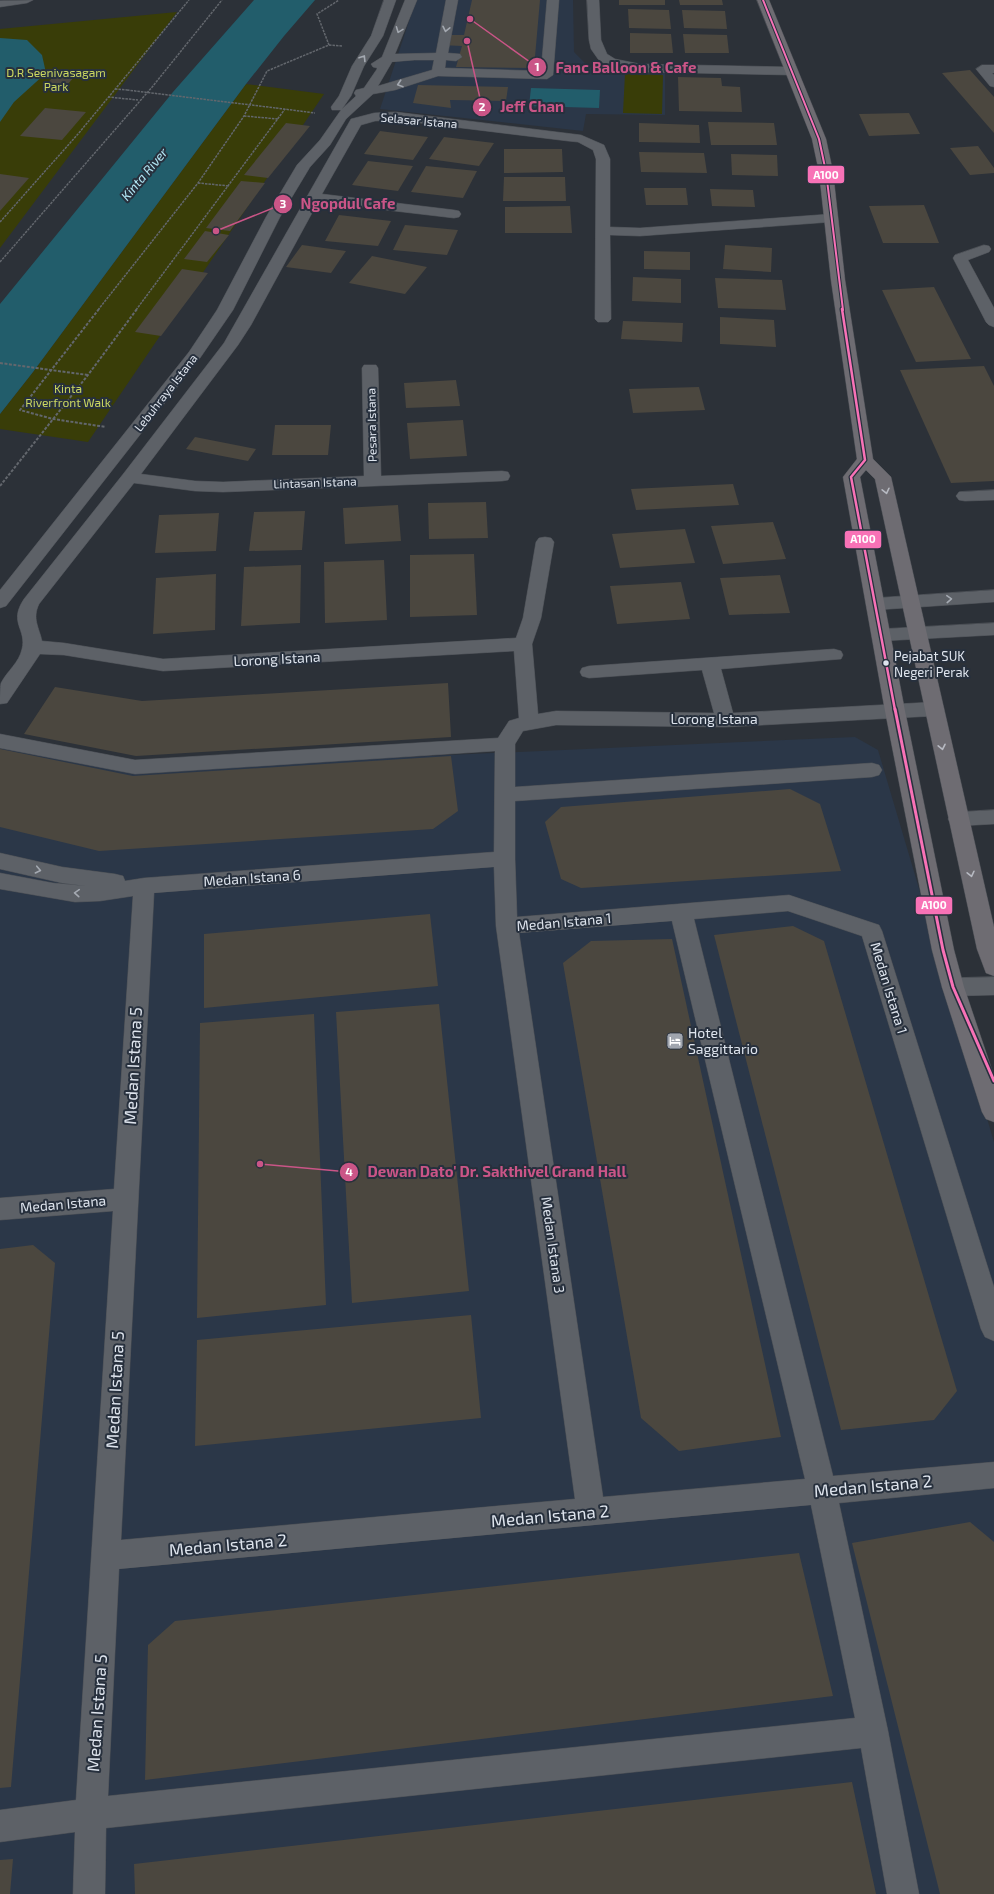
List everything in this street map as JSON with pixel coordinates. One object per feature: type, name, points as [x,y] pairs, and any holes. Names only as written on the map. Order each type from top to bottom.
[{"type":"main road","points":[[763,0],[790,71],[819,139],[826,172],[838,280],[865,460],[883,477],[958,819],[988,949],[994,967]]},
{"type":"main road","points":[[865,460],[851,477],[894,711],[943,950],[953,987],[994,1112]]},
{"type":"main road","points":[[953,987],[994,1081]]},
{"type":"street","points":[[0,4],[27,0]]},
{"type":"street","name":"Lebuhraya Istana","points":[[0,602],[136,431],[195,354],[225,310],[273,217],[304,165],[312,143],[345,96],[358,66],[377,36],[390,0]]},
{"type":"street","points":[[437,72],[452,0]]},
{"type":"street","points":[[345,96],[391,87],[437,72],[547,75],[553,0]]},
{"type":"street","points":[[593,0],[596,49],[601,56],[610,63],[625,67],[640,68],[790,71]]},
{"type":"street","name":"Lebuhraya Istana","points":[[304,165],[325,142],[341,117],[368,92],[388,59],[413,1]]},
{"type":"street","points":[[345,96],[371,67],[388,59],[400,57],[456,58]]},
{"type":"street","points":[[994,69],[982,69],[994,82]]},
{"type":"street","name":"Selasar Istana","points":[[32,648],[25,622],[25,613],[30,603],[130,477],[243,325],[356,122],[374,117],[396,116],[568,137],[592,143],[599,148],[603,158],[602,231]]},
{"type":"street","points":[[314,197],[454,214]]},
{"type":"street","points":[[603,319],[602,231],[640,232],[831,218]]},
{"type":"street","points":[[984,249],[960,258],[994,322]]},
{"type":"street","name":"Pesara Istana","points":[[370,368],[373,481]]},
{"type":"street","name":"Lintasan Istana","points":[[130,477],[196,486],[502,476]]},
{"type":"street","points":[[965,496],[994,495]]},
{"type":"street","points":[[529,722],[523,644],[532,618],[545,542]]},
{"type":"street","points":[[875,604],[994,596]]},
{"type":"street","points":[[881,635],[994,629]]},
{"type":"street","name":"Lorong Istana","points":[[32,648],[64,649],[163,665],[523,644]]},
{"type":"street","points":[[0,698],[28,658],[32,648]]},
{"type":"street","points":[[589,672],[834,655]]},
{"type":"street","points":[[710,663],[724,720]]},
{"type":"street","name":"Lorong Istana","points":[[505,744],[509,734],[516,726],[529,722],[556,718],[724,720],[934,709]]},
{"type":"street","points":[[0,741],[135,768],[505,744]]},
{"type":"street","name":"Medan Istana 3","points":[[505,744],[504,859],[507,926],[591,1512]]},
{"type":"street","points":[[504,795],[872,770]]},
{"type":"street","points":[[958,819],[994,817]]},
{"type":"street","name":"Medan Istana 6","points":[[0,881],[58,892],[86,894],[113,892],[144,886],[504,859]]},
{"type":"street","points":[[0,861],[62,875],[144,886]]},
{"type":"street","name":"Medan Istana 5","points":[[89,1894],[90,1814],[107,1556],[125,1199],[144,886]]},
{"type":"street","name":"Medan Istana 1","points":[[507,926],[789,903],[871,931],[994,1330]]},
{"type":"street","points":[[680,912],[822,1490],[873,1730],[903,1894]]},
{"type":"street","points":[[953,987],[994,986]]},
{"type":"street","name":"Medan Istana","points":[[0,1210],[125,1199]]},
{"type":"street","name":"Medan Istana 2","points":[[107,1556],[994,1475]]},
{"type":"street","points":[[0,1826],[90,1814],[873,1730]]},
{"type":"path","points":[[0,222],[78,134],[189,0]]},
{"type":"path","points":[[0,262],[139,100],[153,86],[222,0]]},
{"type":"path","points":[[329,45],[317,14],[339,0]]},
{"type":"path","points":[[136,431],[53,419],[20,410],[198,183],[244,116],[267,71],[329,45],[345,46]]},
{"type":"path","points":[[115,88],[332,114]]},
{"type":"path","points":[[108,97],[139,100]]},
{"type":"path","points":[[0,486],[88,375],[286,109]]},
{"type":"path","points":[[244,116],[278,119]]},
{"type":"path","points":[[198,183],[228,186]]},
{"type":"path","points":[[0,363],[88,375]]},
{"type":"shaded area","points":[[416,0],[573,0],[574,52],[589,67],[613,73],[665,73],[665,115],[586,114],[583,131],[380,109]]},
{"type":"shaded area","points":[[855,737],[878,750],[994,1142],[994,1894],[0,1894],[0,741],[133,769]]},
{"type":"green space","name":"D.R Seenivasagam Park","points":[[177,12],[0,248],[0,29]]},
{"type":"green space","points":[[625,74],[663,75],[662,114],[623,113]]},
{"type":"green space","name":"Kinta Riverfront Walk","points":[[246,84],[324,94],[88,442],[0,429],[0,414],[33,372]]},
{"type":"water","name":"Kinta River","points":[[254,0],[315,0],[246,84],[33,372],[0,414],[0,304],[173,92]]},
{"type":"water","points":[[0,38],[27,40],[42,55],[46,73],[14,102],[0,122]]},
{"type":"water","points":[[531,88],[600,90],[599,108],[529,106]]},
{"type":"building","points":[[472,0],[540,0],[534,68],[456,67],[462,46],[440,45],[442,35],[464,35]]},
{"type":"building","points":[[619,0],[665,0],[665,5],[619,5]]},
{"type":"building","points":[[679,0],[722,0],[723,5],[680,5]]},
{"type":"building","points":[[628,9],[669,10],[671,29],[629,28]]},
{"type":"building","points":[[682,10],[725,11],[727,29],[684,28]]},
{"type":"building","points":[[630,33],[671,34],[673,53],[630,53]]},
{"type":"building","points":[[683,34],[727,35],[729,53],[685,53]]},
{"type":"building","points":[[970,70],[994,97],[994,133],[942,73]]},
{"type":"building","points":[[56,73],[76,75],[67,85],[47,84]]},
{"type":"building","points":[[678,77],[721,78],[722,86],[740,87],[742,112],[679,111]]},
{"type":"building","points":[[418,85],[508,87],[506,101],[450,100],[451,108],[413,103]]},
{"type":"building","points":[[45,108],[86,112],[62,140],[20,136]]},
{"type":"building","points":[[909,113],[920,134],[869,136],[859,114]]},
{"type":"building","points":[[708,122],[774,123],[777,145],[711,145]]},
{"type":"building","points":[[286,123],[310,126],[268,178],[244,175]]},
{"type":"building","points":[[639,123],[699,125],[700,143],[639,142]]},
{"type":"building","points":[[380,131],[428,137],[413,160],[364,154]]},
{"type":"building","points":[[444,137],[494,143],[479,166],[429,159]]},
{"type":"building","points":[[978,146],[994,168],[994,173],[970,175],[950,148]]},
{"type":"building","points":[[504,149],[562,149],[563,172],[504,173]]},
{"type":"building","points":[[639,152],[704,153],[707,173],[641,172]]},
{"type":"building","points":[[731,154],[777,155],[778,176],[732,175]]},
{"type":"building","points":[[368,161],[413,166],[398,191],[352,185]]},
{"type":"building","points":[[426,166],[477,171],[463,198],[411,192]]},
{"type":"building","points":[[0,174],[29,178],[0,211]]},
{"type":"building","points":[[504,177],[565,177],[566,201],[503,201]]},
{"type":"building","points":[[241,181],[265,183],[230,231],[206,228]]},
{"type":"building","points":[[644,188],[686,188],[688,205],[646,205]]},
{"type":"building","points":[[710,189],[753,190],[755,207],[712,206]]},
{"type":"building","points":[[924,205],[939,243],[883,243],[869,206]]},
{"type":"building","points":[[570,206],[572,233],[505,233],[505,207]]},
{"type":"building","points":[[339,215],[391,221],[378,246],[325,241]]},
{"type":"building","points":[[405,225],[458,230],[447,255],[393,250]]},
{"type":"building","points":[[205,231],[229,235],[207,262],[184,259]]},
{"type":"building","points":[[302,245],[346,251],[331,273],[286,267]]},
{"type":"building","points":[[725,245],[772,248],[771,272],[723,269]]},
{"type":"building","points":[[644,251],[690,252],[690,270],[644,269]]},
{"type":"building","points":[[372,256],[427,267],[405,294],[349,283]]},
{"type":"building","points":[[182,269],[208,273],[161,336],[135,332]]},
{"type":"building","points":[[633,277],[681,279],[681,303],[632,301]]},
{"type":"building","points":[[715,278],[782,280],[786,310],[718,308]]},
{"type":"building","points":[[934,287],[971,359],[916,362],[882,290]]},
{"type":"building","points":[[720,317],[774,320],[776,347],[720,344]]},
{"type":"building","points":[[623,321],[683,323],[682,342],[621,339]]},
{"type":"building","points":[[984,366],[994,386],[994,481],[951,483],[900,370]]},
{"type":"building","points":[[456,380],[460,406],[406,408],[404,383]]},
{"type":"building","points":[[699,387],[705,410],[633,413],[629,389]]},
{"type":"building","points":[[463,420],[467,456],[410,459],[407,423]]},
{"type":"building","points":[[275,425],[331,425],[328,455],[272,455]]},
{"type":"building","points":[[195,437],[256,449],[248,461],[186,449]]},
{"type":"building","points":[[733,484],[739,505],[636,510],[631,489]]},
{"type":"building","points":[[486,502],[488,538],[429,539],[428,503]]},
{"type":"building","points":[[398,505],[401,541],[345,544],[343,508]]},
{"type":"building","points":[[305,511],[302,550],[249,551],[254,512]]},
{"type":"building","points":[[219,513],[216,551],[155,553],[159,515]]},
{"type":"building","points":[[773,522],[786,559],[723,564],[711,526]]},
{"type":"building","points":[[685,529],[695,563],[620,568],[612,534]]},
{"type":"building","points":[[474,554],[477,615],[410,617],[410,555]]},
{"type":"building","points":[[384,560],[387,620],[325,623],[324,562]]},
{"type":"building","points":[[301,565],[300,623],[241,626],[244,567]]},
{"type":"building","points":[[216,574],[215,630],[153,634],[156,578]]},
{"type":"building","points":[[780,575],[790,613],[729,615],[720,578]]},
{"type":"building","points":[[681,582],[690,619],[617,624],[610,586]]},
{"type":"building","points":[[448,683],[451,737],[136,756],[24,734],[55,687],[142,701]]},
{"type":"building","points":[[0,749],[133,776],[451,756],[458,811],[433,829],[99,851],[0,827]]},
{"type":"building","points":[[790,789],[820,804],[841,871],[581,888],[561,879],[545,822],[561,807]]},
{"type":"building","points":[[430,914],[438,986],[204,1008],[204,934]]},
{"type":"building","points":[[793,926],[824,941],[957,1391],[934,1420],[841,1430],[714,935]]},
{"type":"building","points":[[672,939],[781,1437],[679,1451],[641,1418],[563,963],[591,941]]},
{"type":"building","points":[[439,1004],[469,1291],[352,1303],[336,1012]]},
{"type":"building","points":[[314,1014],[326,1305],[197,1318],[200,1023]]},
{"type":"building","points":[[33,1245],[55,1263],[11,1787],[0,1788],[0,1249]]},
{"type":"building","points":[[471,1315],[481,1418],[195,1446],[197,1340]]},
{"type":"building","points":[[970,1522],[994,1542],[994,1894],[940,1894],[852,1543]]},
{"type":"building","points":[[799,1553],[833,1696],[145,1780],[148,1645],[175,1621]]},
{"type":"building","points":[[852,1782],[876,1894],[135,1894],[134,1864]]},
{"type":"building","points":[[13,1859],[10,1894],[0,1894],[0,1860]]},
{"type":"transit line","name":"A100","points":[[763,0],[819,139],[826,172],[838,280],[865,460],[851,477],[895,711],[943,950],[953,987],[994,1081]]},
{"type":"place","name":"Fanc Balloon & Cafe","points":[[470,19]]},
{"type":"place","name":"Jeff Chan","points":[[467,41]]},
{"type":"place","name":"Ngopdul Cafe","points":[[216,231]]},
{"type":"place","name":"Pejabat SUK Negeri Perak","points":[[886,663]]},
{"type":"place","name":"Hotel Saggittario","points":[[675,1041]]},
{"type":"place","name":"Dewan Dato' Dr. Sakthivel Grand Hall","points":[[260,1164]]}]
